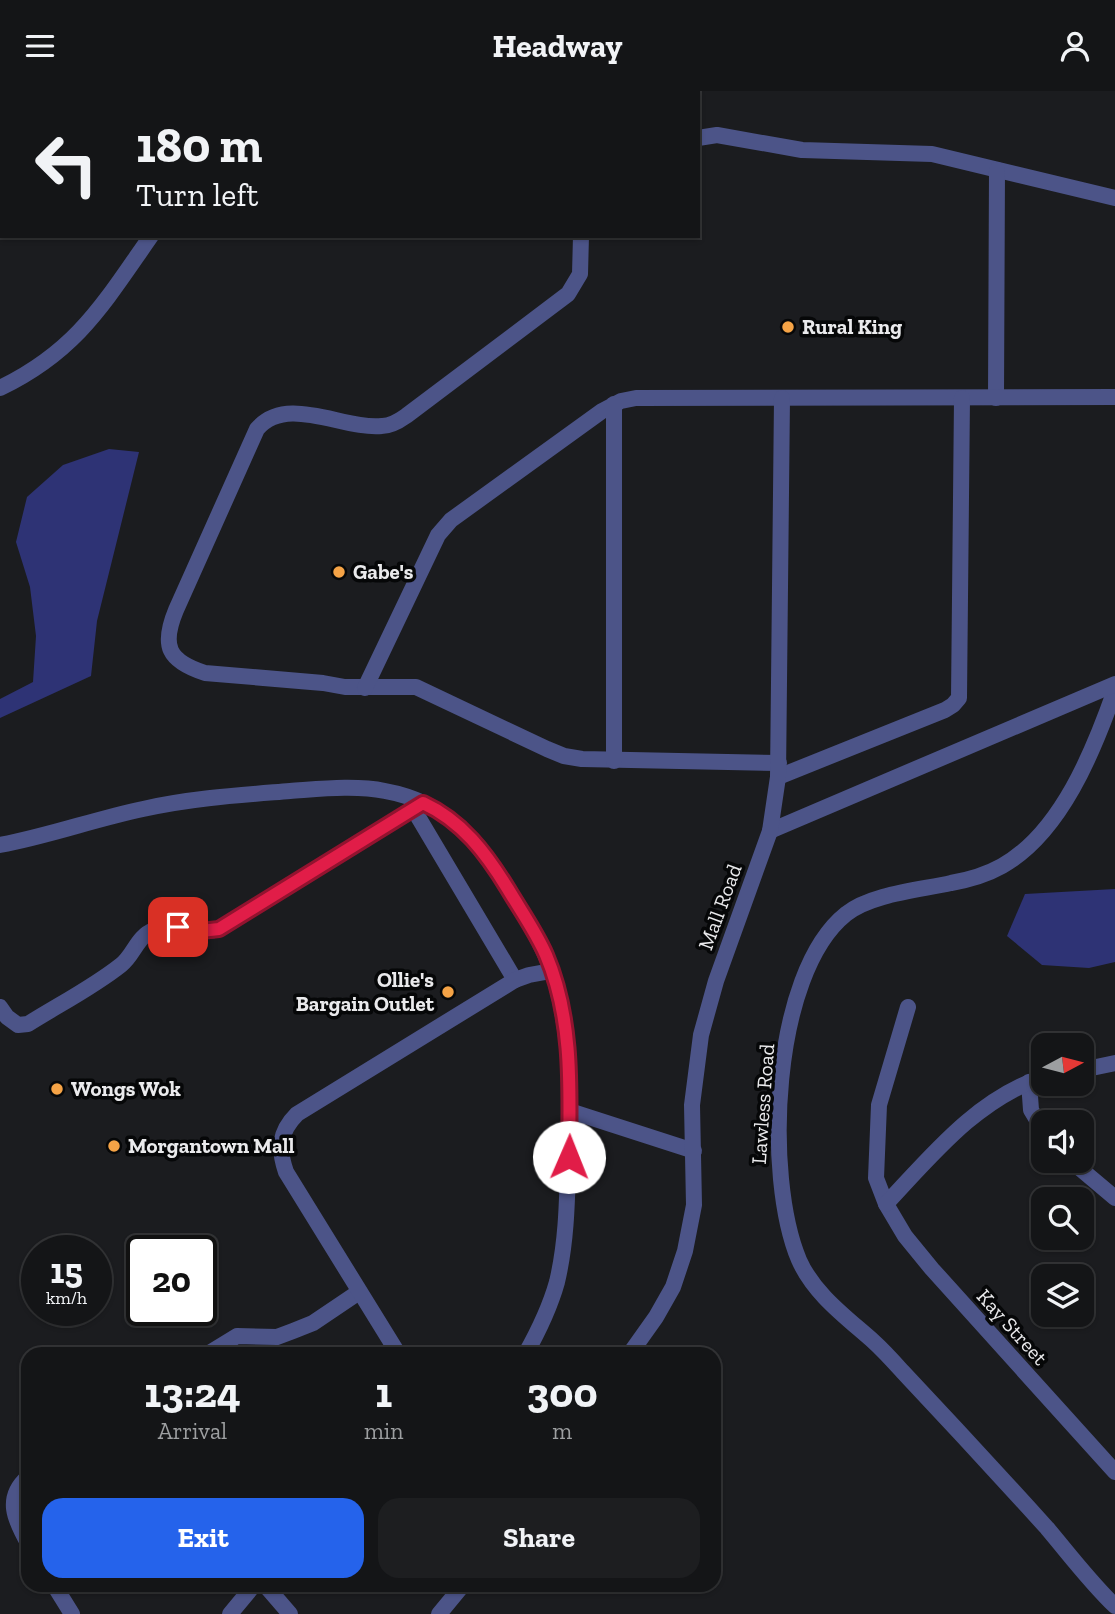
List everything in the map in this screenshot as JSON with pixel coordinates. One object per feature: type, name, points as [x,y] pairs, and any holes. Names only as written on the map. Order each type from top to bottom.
[{"type":"street","points":[[700,138],[717,135],[802,150],[932,154],[1115,198]]},
{"type":"street","points":[[996,398],[997,170]]},
{"type":"street","points":[[0,388],[39,367],[76,337],[99,310],[150,238]]},
{"type":"street","points":[[581,238],[580,274],[568,294],[407,416],[383,426],[289,414],[266,419],[257,429],[170,625],[167,638],[176,659],[205,673],[365,688],[416,687],[564,756],[778,770],[945,710],[959,698],[962,398]]},
{"type":"street","points":[[365,688],[438,535],[451,520],[614,404],[636,398],[1115,397]]},
{"type":"street","name":"Mall Road","points":[[635,1347],[673,1287],[685,1251],[694,1205],[692,1105],[694,1072],[701,1035],[716,981],[770,831],[778,770],[782,398]]},
{"type":"street","points":[[614,404],[614,761]]},
{"type":"street","points":[[770,831],[1115,684]]},
{"type":"street","name":"Lawless Road","points":[[1115,690],[1089,759],[1051,819],[1029,847],[1003,865],[979,876],[904,892],[860,906],[849,911],[830,929],[814,953],[801,984],[791,1020],[782,1084],[778,1161],[799,1261],[814,1285],[876,1344],[932,1403],[1115,1606]]},
{"type":"street","points":[[0,845],[143,809],[219,797],[357,789],[383,790],[411,797],[419,806],[515,981]]},
{"type":"street","points":[[0,1007],[7,1017],[18,1025],[28,1024],[124,964],[137,944],[153,930],[178,927],[201,931],[219,929],[419,806],[441,811],[463,828],[479,846],[527,920],[551,971],[567,1040],[570,1111],[564,1248],[556,1285],[529,1347]]},
{"type":"street","points":[[394,1347],[286,1172],[280,1151],[284,1129],[297,1114],[515,981],[528,975],[551,971]]},
{"type":"street","name":"Kay Street","points":[[908,1007],[879,1105],[876,1178],[886,1204],[905,1236],[932,1269],[1115,1472]]},
{"type":"street","points":[[1094,1067],[1115,1063]]},
{"type":"street","points":[[886,1204],[974,1114],[992,1101],[1031,1082]]},
{"type":"street","points":[[570,1111],[694,1151]]},
{"type":"street","points":[[1085,1173],[1115,1198]]},
{"type":"street","points":[[219,1347],[237,1336],[277,1337],[293,1331],[313,1323],[359,1292]]},
{"type":"street","points":[[21,1485],[16,1490],[14,1503],[16,1522],[21,1531]]},
{"type":"street","points":[[58,1592],[72,1614]]},
{"type":"street","points":[[230,1614],[248,1592]]},
{"type":"street","points":[[271,1592],[290,1614]]},
{"type":"street","points":[[439,1614],[457,1592]]},
{"type":"shaded area","points":[[109,449],[139,452],[97,621],[91,676],[0,718],[0,699],[33,682],[36,636],[30,587],[16,542],[27,497],[63,465]]},
{"type":"shaded area","points":[[1115,889],[1115,962],[1089,968],[1042,965],[1007,936],[1025,894]]},
{"type":"place","name":"Rural King","points":[[788,327]]},
{"type":"place","name":"Gabe's","points":[[339,572]]},
{"type":"place","name":"Ollie's Bargain Outlet","points":[[448,992]]},
{"type":"place","name":"Wongs Wok","points":[[57,1089]]},
{"type":"place","name":"Morgantown Mall","points":[[114,1146]]},
{"type":"route","points":[[178,927],[201,931],[219,929],[423,803],[441,811],[463,828],[502,879],[545,954],[557,986],[567,1040],[569,1157]]}]
